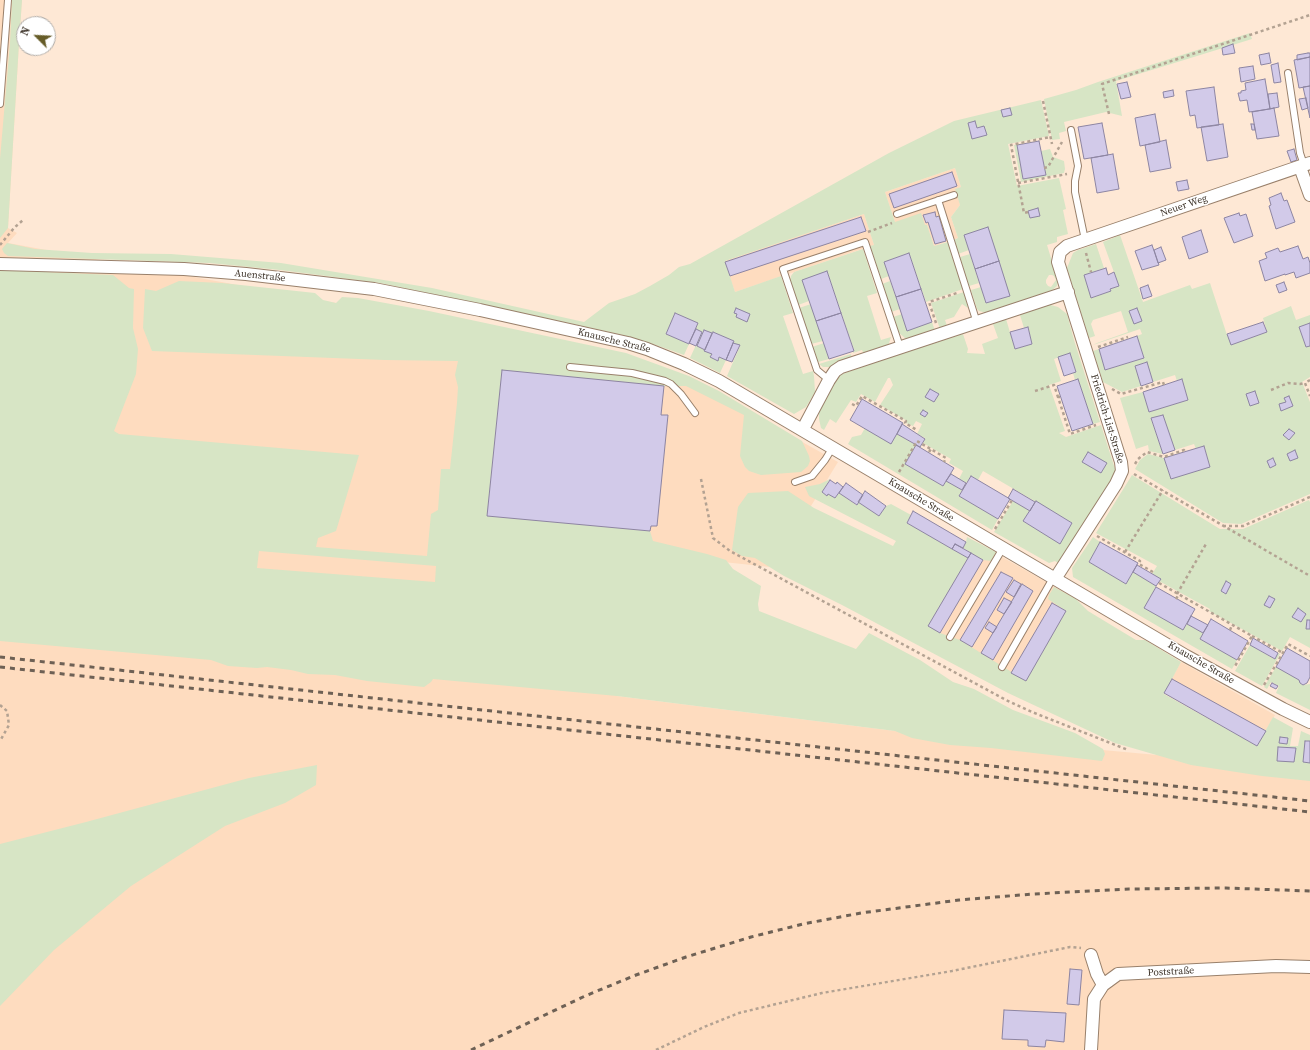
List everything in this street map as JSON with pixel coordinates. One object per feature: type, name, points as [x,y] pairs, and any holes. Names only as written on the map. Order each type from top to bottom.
[{"type":"street","points":[[1305,165],[1310,195]]},
{"type":"street","name":"Neuer Weg","points":[[1060,252],[1067,246],[1305,165]]},
{"type":"street","name":"Friedrich-List-Straße","points":[[1054,579],[1116,484],[1127,472],[1121,462],[1058,262],[1060,252]]},
{"type":"street","name":"Auenstraße","points":[[0,264],[184,269],[246,274],[374,289],[432,300],[516,319]]},
{"type":"street","points":[[803,429],[829,380],[835,371],[841,367],[1068,292]]},
{"type":"street","name":"Knausche Straße","points":[[516,319],[628,343],[668,357],[720,381],[1054,579],[1258,696],[1310,722]]},
{"type":"street","points":[[1090,955],[1103,985]]},
{"type":"street","name":"Poststraße","points":[[1091,1050],[1094,999],[1103,985],[1118,974],[1276,966],[1310,967]]},
{"type":"lane","points":[[0,104],[8,0]]},
{"type":"lane","points":[[1288,73],[1300,153],[1305,165]]},
{"type":"lane","points":[[1071,130],[1078,166],[1075,181],[1075,192],[1084,241]]},
{"type":"lane","points":[[897,214],[954,195]]},
{"type":"lane","points":[[938,200],[977,323]]},
{"type":"lane","points":[[829,380],[816,370],[783,269],[865,242],[900,347]]},
{"type":"lane","points":[[570,367],[632,373],[665,381],[672,384],[695,413]]},
{"type":"lane","points":[[795,482],[812,476],[833,447]]},
{"type":"lane","points":[[950,636],[1003,548]]},
{"type":"lane","points":[[1002,667],[1054,579]]},
{"type":"path","points":[[1109,114],[1102,84],[1310,15]]},
{"type":"path","points":[[1043,101],[1052,144]]},
{"type":"path","points":[[1028,212],[1024,213],[1011,145],[1050,137]]},
{"type":"path","points":[[1044,168],[1048,167],[1062,142]]},
{"type":"path","points":[[1018,183],[1068,174]]},
{"type":"path","points":[[865,242],[863,234],[896,221],[897,214]]},
{"type":"path","points":[[0,245],[14,228],[23,220]]},
{"type":"path","points":[[1084,241],[1091,272]]},
{"type":"path","points":[[940,335],[929,302],[967,289]]},
{"type":"path","points":[[1086,351],[1128,337]]},
{"type":"path","points":[[1271,390],[1288,383],[1300,384],[1310,380]]},
{"type":"path","points":[[1121,394],[1163,382],[1164,385]]},
{"type":"path","points":[[1304,383],[1310,396]]},
{"type":"path","points":[[1035,391],[1054,385],[1067,420],[1070,434],[1108,421]]},
{"type":"path","points":[[852,404],[856,406],[862,396],[893,416],[906,421],[905,423],[916,430]]},
{"type":"path","points":[[892,483],[917,441],[946,458],[944,462]]},
{"type":"path","points":[[928,452],[931,449]]},
{"type":"path","points":[[1185,452],[1184,450],[1164,456],[1147,452],[1138,459],[1127,472],[1163,490],[1310,576]]},
{"type":"path","points":[[701,479],[713,538],[730,550],[1006,700],[1032,712],[1128,750]]},
{"type":"path","points":[[1125,552],[1163,490]]},
{"type":"path","points":[[1223,526],[1243,526],[1310,497]]},
{"type":"path","points":[[988,539],[1012,500]]},
{"type":"path","points":[[1086,530],[1125,552],[1130,557],[1140,561],[1139,564],[1153,572]]},
{"type":"path","points":[[1176,599],[1206,544]]},
{"type":"path","points":[[1159,583],[1283,653]]},
{"type":"path","points":[[1230,630],[1232,625]]},
{"type":"path","points":[[1228,679],[1252,636]]},
{"type":"path","points":[[1258,696],[1288,644],[1310,656]]},
{"type":"path","points":[[0,705],[7,711],[9,725],[0,741]]},
{"type":"path","points":[[656,1050],[704,1027],[739,1013],[822,993],[952,971],[1070,947],[1082,948],[1090,955]]},
{"type":"shaded area","points":[[0,0],[22,0],[21,16],[16,16],[16,56],[18,56],[8,228],[17,233],[8,243],[473,328],[683,375],[838,462],[776,563],[770,567],[462,534],[617,696],[895,731],[1310,769],[1310,1050],[0,1050]]},
{"type":"shaded area","points":[[955,168],[961,187],[956,189],[960,205],[951,217],[958,238],[934,246],[927,225],[895,222],[885,192]]},
{"type":"shaded area","points":[[864,214],[874,245],[735,292],[724,261]]},
{"type":"shaded area","points":[[974,541],[1076,599],[1026,686],[925,628]]},
{"type":"shaded area","points":[[1181,662],[1275,715],[1257,746],[1164,693]]},
{"type":"green space","points":[[12,0],[22,0],[21,16],[16,16],[16,56],[18,56],[8,228],[0,238],[0,159],[10,43]]},
{"type":"green space","points":[[1250,33],[1252,39],[1116,81],[1122,116],[1106,112],[1064,122],[1066,131],[1059,133],[1060,139],[1052,140],[1044,99]]},
{"type":"green space","points":[[1041,100],[1049,136],[1008,144],[1017,186],[1059,178],[1066,209],[1063,210],[1068,234],[1057,237],[1057,242],[1047,245],[1058,281],[1057,286],[1050,292],[987,313],[977,309],[971,290],[981,287],[986,303],[1009,296],[964,235],[969,250],[958,254],[954,240],[958,238],[951,217],[960,205],[955,189],[961,187],[955,168],[885,192],[895,222],[921,213],[934,246],[948,242],[963,289],[926,302],[909,253],[884,262],[889,276],[881,279],[870,246],[874,245],[864,214],[725,261],[735,292],[781,276],[793,313],[783,316],[803,374],[813,371],[814,376],[815,392],[806,407],[794,414],[727,376],[740,346],[733,343],[734,341],[713,332],[704,330],[697,346],[712,354],[710,357],[718,360],[719,357],[726,360],[720,373],[690,358],[702,332],[696,329],[698,323],[675,313],[666,334],[689,344],[684,355],[623,335],[380,283],[280,270],[209,263],[8,256],[2,249],[7,243],[35,249],[92,253],[171,254],[281,263],[432,288],[584,322],[609,303],[635,294],[669,275],[679,267],[690,264],[889,153],[954,121]],"holes":[[[1049,275],[1052,275],[1056,280],[1051,287],[1048,286],[1046,280]]]},
{"type":"green space","points":[[1014,145],[1017,145],[1023,179],[1046,175],[1041,151],[1050,149],[1053,157],[1064,161],[1064,173],[1021,182]]},
{"type":"green space","points":[[1120,235],[1143,302],[1190,285],[1192,289],[1210,283],[1231,345],[1267,332],[1263,318],[1291,306],[1296,320],[1310,315],[1310,323],[1299,327],[1306,347],[1310,346],[1310,377],[1302,382],[1310,402],[1310,494],[1241,524],[1223,523],[1135,469],[1140,460],[1148,454],[1164,458],[1171,479],[1210,466],[1204,446],[1196,449],[1194,444],[1175,450],[1162,415],[1151,419],[1163,454],[1149,451],[1148,445],[1136,449],[1120,398],[1143,392],[1149,412],[1188,400],[1182,379],[1177,381],[1175,375],[1153,382],[1146,362],[1135,366],[1141,386],[1122,392],[1103,382],[1093,351],[1099,349],[1106,370],[1144,358],[1137,336],[1142,334],[1140,329],[1093,345],[1128,332],[1121,311],[1093,320],[1091,324],[1095,336],[1089,338],[1067,268],[1073,253],[1096,244],[1104,268],[1084,275],[1092,298],[1111,291],[1110,289],[1119,286],[1103,242]]},
{"type":"green space","points":[[863,249],[877,293],[867,296],[881,340],[891,337],[888,346],[864,354],[862,350],[853,353],[854,350],[827,271],[809,301],[798,305],[790,281],[794,272]]},
{"type":"green space","points":[[970,254],[979,283],[969,286],[960,257]]},
{"type":"green space","points":[[0,270],[113,275],[129,288],[134,289],[133,328],[138,349],[136,374],[114,431],[119,434],[359,455],[336,531],[318,538],[316,547],[427,556],[431,514],[438,510],[441,469],[450,469],[457,403],[458,387],[455,375],[458,361],[385,360],[152,351],[143,328],[145,289],[156,291],[179,281],[222,283],[315,293],[323,300],[336,303],[342,297],[358,298],[429,311],[626,353],[689,376],[719,391],[802,441],[809,456],[810,461],[808,466],[801,472],[761,475],[749,471],[745,467],[740,456],[744,415],[686,386],[664,386],[502,370],[487,516],[650,531],[653,541],[726,560],[733,569],[761,586],[758,604],[759,611],[856,649],[869,633],[920,660],[953,682],[974,689],[1013,710],[1075,733],[1103,749],[1105,754],[1102,761],[991,748],[950,745],[912,738],[895,731],[617,696],[433,679],[424,687],[367,681],[335,675],[308,674],[267,667],[257,668],[228,666],[211,660],[0,641]],"holes":[[[259,551],[436,566],[435,582],[257,568]]]},
{"type":"green space","points":[[890,281],[900,309],[891,312],[882,284]]},
{"type":"green space","points":[[964,292],[968,308],[962,304],[954,317],[945,320],[947,326],[940,329],[931,303]]},
{"type":"green space","points":[[811,304],[823,341],[811,344],[799,308]]},
{"type":"green space","points":[[1047,304],[1058,307],[1067,314],[1100,422],[1093,424],[1078,379],[1075,380],[1073,373],[1076,371],[1070,353],[1054,359],[1061,381],[1049,385],[1065,431],[1059,433],[1066,437],[1101,425],[1116,472],[1058,563],[1055,561],[1049,563],[994,532],[1013,501],[1030,511],[1024,522],[1060,543],[1072,523],[983,471],[978,480],[971,476],[966,483],[959,479],[963,471],[949,463],[951,459],[923,443],[925,438],[917,434],[922,424],[916,421],[913,426],[906,423],[907,421],[880,405],[893,385],[890,378],[888,378],[875,402],[861,394],[856,402],[851,400],[836,423],[830,419],[824,430],[821,428],[819,419],[819,409],[837,376],[963,334],[968,349],[967,353],[985,354],[982,344],[998,338],[993,324],[1006,319],[1015,349],[1032,344],[1028,327],[1024,328],[1020,315]]},
{"type":"green space","points":[[902,314],[908,330],[932,322],[935,331],[909,339],[905,338],[898,332],[893,317]]},
{"type":"green space","points":[[824,343],[829,359],[818,362],[812,347]]},
{"type":"green space","points":[[851,354],[852,358],[830,367],[823,367],[819,364]]},
{"type":"green space","points":[[865,428],[897,434],[916,445],[905,464],[943,486],[946,481],[962,490],[959,496],[998,519],[992,530],[848,444],[852,437],[861,435]]},
{"type":"green space","points":[[1132,475],[1220,529],[1243,529],[1309,500],[1310,648],[1290,637],[1282,651],[1209,611],[1210,609],[1159,581],[1160,579],[1152,574],[1157,566],[1096,533]]},
{"type":"green space","points":[[830,479],[822,492],[827,496],[828,494],[835,498],[839,493],[856,505],[858,502],[879,516],[886,506],[891,504],[911,515],[907,523],[968,558],[928,626],[940,633],[960,640],[1026,681],[1066,611],[1048,599],[1054,587],[1076,599],[1088,611],[1136,640],[1145,640],[1181,662],[1164,694],[1257,746],[1273,717],[1293,728],[1290,746],[1298,746],[1301,731],[1310,735],[1310,781],[1262,776],[1191,765],[1115,743],[1008,693],[784,576],[755,558],[742,556],[732,550],[738,507],[748,493],[788,491],[814,508],[893,546],[896,541],[809,496],[805,487],[820,484]]},
{"type":"green space","points":[[967,537],[996,552],[991,561],[983,560],[963,548]]},
{"type":"green space","points":[[1093,537],[1100,542],[1089,562],[1126,584],[1133,572],[1156,586],[1145,608],[1183,630],[1187,624],[1203,633],[1200,639],[1237,660],[1232,669],[1073,577],[1072,568]]},
{"type":"green space","points":[[1250,645],[1274,659],[1278,653],[1280,654],[1262,686],[1235,671]]},
{"type":"green space","points":[[1276,667],[1299,680],[1303,685],[1310,684],[1310,710],[1276,693],[1279,686],[1271,682],[1267,689],[1264,687]]},
{"type":"green space","points":[[317,765],[316,785],[285,803],[225,826],[131,886],[54,950],[0,1006],[0,844],[249,778]]},
{"type":"building","points":[[1233,44],[1235,53],[1223,55],[1222,48]]},
{"type":"building","points":[[1269,53],[1271,63],[1261,65],[1259,55]]},
{"type":"building","points":[[1310,53],[1310,57],[1297,60],[1297,55]]},
{"type":"building","points":[[1310,57],[1310,86],[1299,88],[1294,60]]},
{"type":"building","points":[[1278,63],[1281,82],[1274,83],[1271,65]]},
{"type":"building","points":[[1253,66],[1255,79],[1241,82],[1239,68]]},
{"type":"building","points":[[1265,79],[1270,109],[1249,112],[1247,100],[1240,101],[1238,93],[1246,90],[1245,83]]},
{"type":"building","points":[[1127,82],[1131,97],[1121,99],[1117,84]]},
{"type":"building","points":[[1310,86],[1310,118],[1303,87]]},
{"type":"building","points":[[1214,87],[1219,125],[1197,128],[1195,115],[1190,116],[1186,91]]},
{"type":"building","points":[[1173,90],[1174,96],[1164,98],[1163,92]]},
{"type":"building","points":[[1277,93],[1279,107],[1270,109],[1268,94]]},
{"type":"building","points":[[1306,98],[1308,108],[1302,110],[1299,99]]},
{"type":"building","points":[[1010,108],[1012,115],[1003,117],[1001,110]]},
{"type":"building","points":[[1274,108],[1279,136],[1257,139],[1252,112]]},
{"type":"building","points":[[1155,114],[1160,142],[1140,146],[1135,118]]},
{"type":"building","points":[[975,121],[977,128],[984,126],[987,135],[972,139],[968,123]]},
{"type":"building","points":[[1102,123],[1108,155],[1084,159],[1078,127]]},
{"type":"building","points":[[1223,124],[1228,157],[1207,161],[1201,127]]},
{"type":"building","points":[[1251,124],[1254,124],[1255,130],[1252,130]]},
{"type":"building","points":[[1166,140],[1171,168],[1150,172],[1145,145]]},
{"type":"building","points":[[1039,141],[1046,175],[1023,179],[1017,145]]},
{"type":"building","points":[[1294,149],[1297,160],[1291,162],[1287,151]]},
{"type":"building","points":[[1113,154],[1119,189],[1097,193],[1091,158]]},
{"type":"building","points":[[952,172],[957,186],[894,208],[889,194]]},
{"type":"building","points":[[1187,180],[1189,189],[1178,191],[1176,182]]},
{"type":"building","points":[[1281,193],[1284,201],[1287,200],[1295,222],[1276,229],[1269,206],[1271,205],[1269,198]]},
{"type":"building","points":[[1038,208],[1040,216],[1030,218],[1028,211]]},
{"type":"building","points":[[935,212],[936,217],[939,216],[946,241],[935,244],[928,222],[926,223],[923,215]]},
{"type":"building","points":[[1239,213],[1240,216],[1246,214],[1253,236],[1234,243],[1224,218]]},
{"type":"building","points":[[861,217],[866,231],[730,276],[725,262]]},
{"type":"building","points":[[988,227],[999,261],[975,269],[964,235]]},
{"type":"building","points":[[1201,230],[1208,252],[1189,259],[1182,237]]},
{"type":"building","points":[[1152,245],[1159,265],[1142,270],[1135,251]]},
{"type":"building","points":[[1298,246],[1303,259],[1308,257],[1310,263],[1310,273],[1296,278],[1294,272],[1265,281],[1259,261],[1267,258],[1265,253],[1278,248],[1280,252]]},
{"type":"building","points":[[1161,247],[1166,260],[1158,263],[1154,250]]},
{"type":"building","points":[[909,253],[921,289],[896,297],[884,262]]},
{"type":"building","points":[[999,261],[1010,296],[986,303],[975,269]]},
{"type":"building","points":[[1106,268],[1108,275],[1114,272],[1119,286],[1110,289],[1111,291],[1091,298],[1084,275]]},
{"type":"building","points":[[827,271],[841,313],[816,321],[802,280]]},
{"type":"building","points":[[1284,282],[1287,290],[1279,293],[1276,285]]},
{"type":"building","points":[[1148,285],[1152,296],[1143,299],[1140,288]]},
{"type":"building","points":[[921,289],[932,322],[907,331],[896,297]]},
{"type":"building","points":[[736,308],[750,314],[747,322],[736,317],[737,314],[734,313]]},
{"type":"building","points":[[1137,308],[1142,321],[1134,324],[1129,311]]},
{"type":"building","points":[[675,313],[698,323],[689,344],[666,334]]},
{"type":"building","points":[[841,313],[854,351],[829,359],[816,321]]},
{"type":"building","points":[[1263,322],[1267,332],[1231,345],[1227,334]]},
{"type":"building","points":[[1310,323],[1310,346],[1306,347],[1299,327]]},
{"type":"building","points":[[1028,327],[1032,344],[1015,349],[1010,332]]},
{"type":"building","points":[[696,329],[702,332],[696,346],[689,343]]},
{"type":"building","points":[[704,330],[712,333],[705,350],[697,346]]},
{"type":"building","points":[[713,332],[734,341],[726,360],[719,357],[718,361],[710,357],[712,354],[704,351]]},
{"type":"building","points":[[1137,336],[1144,358],[1105,370],[1099,349]]},
{"type":"building","points":[[733,343],[740,345],[732,362],[726,360]]},
{"type":"building","points":[[1070,353],[1076,372],[1064,376],[1058,357]]},
{"type":"building","points":[[1147,362],[1153,382],[1141,386],[1135,366]]},
{"type":"building","points":[[502,370],[664,386],[661,415],[668,415],[657,526],[651,526],[650,531],[487,516]]},
{"type":"building","points":[[1078,379],[1093,424],[1072,431],[1057,386]]},
{"type":"building","points":[[1182,379],[1188,400],[1149,412],[1143,392]]},
{"type":"building","points":[[930,389],[939,394],[934,402],[925,397]]},
{"type":"building","points":[[1255,391],[1259,403],[1250,406],[1246,394]]},
{"type":"building","points":[[1289,396],[1293,406],[1281,411],[1279,404],[1286,402],[1284,398]]},
{"type":"building","points":[[862,399],[903,423],[891,444],[850,420]]},
{"type":"building","points":[[923,410],[928,413],[925,417],[920,414]]},
{"type":"building","points":[[1163,415],[1175,450],[1163,454],[1151,418]]},
{"type":"building","points":[[902,424],[925,439],[920,447],[897,434]]},
{"type":"building","points":[[1289,429],[1295,433],[1289,440],[1283,435]]},
{"type":"building","points":[[916,445],[954,468],[943,486],[905,464]]},
{"type":"building","points":[[1204,446],[1210,467],[1171,479],[1164,458]]},
{"type":"building","points":[[1295,450],[1298,458],[1290,461],[1287,454]]},
{"type":"building","points":[[1088,452],[1107,463],[1101,473],[1082,462]]},
{"type":"building","points":[[1273,458],[1276,465],[1270,468],[1267,461]]},
{"type":"building","points":[[951,474],[966,483],[962,490],[946,481]]},
{"type":"building","points":[[971,476],[1010,499],[998,519],[959,496]]},
{"type":"building","points":[[830,480],[836,484],[837,482],[843,487],[835,498],[828,494],[827,496],[822,492]]},
{"type":"building","points":[[846,483],[863,495],[857,505],[839,493]]},
{"type":"building","points":[[1013,489],[1035,502],[1030,511],[1008,498]]},
{"type":"building","points":[[865,491],[886,506],[879,516],[858,502]]},
{"type":"building","points":[[1036,501],[1072,523],[1060,544],[1023,521]]},
{"type":"building","points":[[913,511],[966,542],[963,548],[955,544],[952,549],[907,523]]},
{"type":"building","points":[[1100,542],[1138,563],[1126,584],[1089,562]]},
{"type":"building","points":[[955,544],[971,553],[968,558],[952,549]]},
{"type":"building","points":[[971,553],[983,560],[940,633],[928,626]]},
{"type":"building","points":[[1137,565],[1161,579],[1156,586],[1133,572]]},
{"type":"building","points":[[1001,572],[1013,578],[972,647],[960,640]]},
{"type":"building","points":[[1014,580],[1021,584],[1014,597],[1006,592]]},
{"type":"building","points":[[1226,581],[1231,584],[1226,594],[1221,591]]},
{"type":"building","points":[[1022,584],[1033,591],[993,660],[981,653]]},
{"type":"building","points":[[1156,587],[1195,609],[1183,630],[1144,608]]},
{"type":"building","points":[[1269,596],[1275,599],[1270,608],[1264,605]]},
{"type":"building","points":[[1004,598],[1012,602],[1004,614],[997,610]]},
{"type":"building","points":[[1052,603],[1066,611],[1026,681],[1011,673]]},
{"type":"building","points":[[1298,608],[1306,614],[1301,622],[1292,617]]},
{"type":"building","points":[[1191,616],[1208,625],[1203,633],[1187,624]]},
{"type":"building","points":[[1211,619],[1248,641],[1237,660],[1200,639]]},
{"type":"building","points":[[1307,620],[1310,620],[1310,629],[1306,629]]},
{"type":"building","points":[[989,622],[997,627],[993,633],[985,628]]},
{"type":"building","points":[[1253,638],[1278,653],[1275,659],[1250,645]]},
{"type":"building","points":[[1287,648],[1310,661],[1310,677],[1307,683],[1303,685],[1299,680],[1276,667]]},
{"type":"building","points":[[1172,679],[1266,731],[1257,746],[1164,693]]},
{"type":"building","points":[[1272,683],[1278,686],[1276,689],[1270,686]]},
{"type":"building","points":[[1280,737],[1288,738],[1287,744],[1279,743]]},
{"type":"building","points":[[1305,741],[1310,741],[1310,763],[1303,762]]},
{"type":"building","points":[[1278,747],[1296,748],[1294,762],[1277,761]]},
{"type":"building","points":[[1070,969],[1082,970],[1079,1005],[1067,1004]]},
{"type":"building","points":[[1004,1010],[1066,1013],[1064,1042],[1046,1040],[1045,1047],[1028,1046],[1028,1040],[1002,1039]]},
{"type":"railway","points":[[0,657],[1310,801]]},
{"type":"railway","points":[[0,667],[1310,812]]},
{"type":"railway","points":[[471,1050],[585,996],[636,975],[686,957],[751,937],[803,924],[861,913],[959,900],[1033,894],[1129,889],[1226,888],[1310,891]]}]
